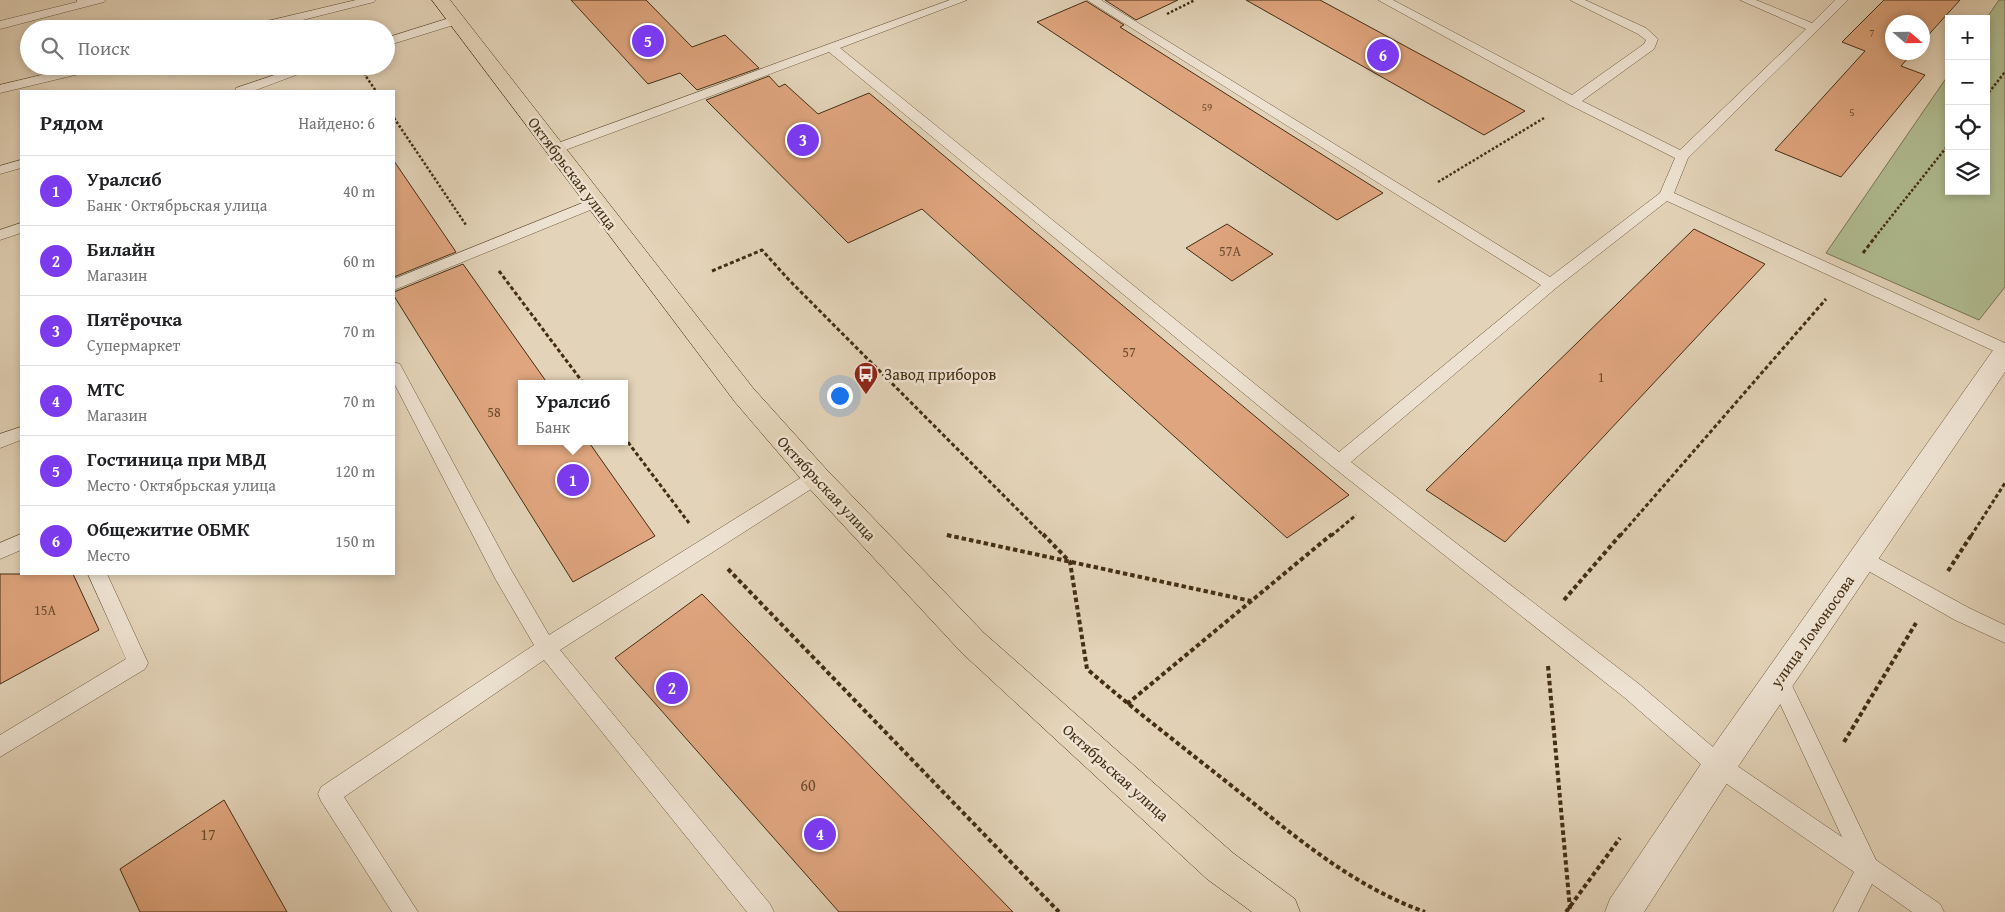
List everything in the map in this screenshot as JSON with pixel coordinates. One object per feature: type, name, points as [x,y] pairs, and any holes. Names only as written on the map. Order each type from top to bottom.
[{"type":"main road","name":"Октябрьская улица","points":[[449,10],[744,395],[816,477],[973,643],[1220,866],[1282,912]]},
{"type":"street","name":"улица Ломоносова","points":[[1623,912],[1718,766],[2004,357]]},
{"type":"lane","points":[[0,25],[83,2],[100,0]]},
{"type":"lane","points":[[288,20],[370,0]]},
{"type":"lane","points":[[556,149],[961,0]]},
{"type":"lane","points":[[1093,0],[1551,284]]},
{"type":"lane","points":[[1384,0],[1572,101],[1682,156]]},
{"type":"lane","points":[[1572,101],[1650,46],[1652,39],[1642,31],[1576,0]]},
{"type":"lane","points":[[1746,0],[1815,28]]},
{"type":"lane","points":[[1339,462],[1551,284],[1666,195],[1682,156],[1842,0]]},
{"type":"lane","points":[[395,37],[449,10]]},
{"type":"lane","points":[[831,47],[1380,495],[1632,690],[1718,766],[1932,912]]},
{"type":"lane","points":[[0,90],[60,75]]},
{"type":"lane","points":[[244,90],[288,75]]},
{"type":"lane","points":[[0,170],[20,164]]},
{"type":"lane","points":[[1666,195],[1844,277],[2004,357]]},
{"type":"lane","points":[[395,285],[595,203]]},
{"type":"lane","points":[[0,235],[20,228]]},
{"type":"lane","points":[[395,370],[503,574],[546,648],[762,912]]},
{"type":"lane","points":[[0,441],[20,433]]},
{"type":"lane","points":[[406,912],[329,794],[546,648],[816,477]]},
{"type":"lane","points":[[0,551],[20,542]]},
{"type":"lane","points":[[1863,558],[1931,597],[2005,634]]},
{"type":"lane","points":[[0,747],[138,663],[98,575]]},
{"type":"lane","points":[[1779,680],[1868,868]]},
{"type":"lane","points":[[1845,912],[1868,868]]},
{"type":"path","points":[[1990,91],[2005,72]]},
{"type":"path","points":[[365,75],[375,90]]},
{"type":"path","points":[[1412,198],[1572,101]]},
{"type":"path","points":[[1566,912],[1570,909],[1544,622],[1844,277],[1945,149]]},
{"type":"path","points":[[712,271],[762,250],[789,280],[1070,562],[1087,669],[1127,704],[1332,865],[1403,906],[1425,912]]},
{"type":"path","points":[[628,442],[706,545],[1059,912]]},
{"type":"path","points":[[1824,775],[1931,597],[2005,483]]},
{"type":"path","points":[[1127,704],[1380,495]]},
{"type":"path","points":[[947,535],[1251,601]]},
{"type":"green space","points":[[1999,0],[2005,0],[2005,287],[1979,320],[1826,253],[1945,80],[1945,195],[1990,195],[1989,15]]},
{"type":"building","points":[[571,0],[646,0],[692,47],[725,35],[759,68],[697,90],[680,73],[648,84]]},
{"type":"building","points":[[1105,0],[1178,0],[1136,20]]},
{"type":"building","points":[[1246,0],[1320,0],[1525,111],[1484,135]]},
{"type":"building","points":[[1884,0],[1960,0],[1930,33],[1930,15],[1885,15],[1885,60],[1906,60],[1901,66],[1925,75],[1841,177],[1775,150],[1865,51],[1842,42]]},
{"type":"building","points":[[1086,1],[1124,25],[1120,27],[1383,193],[1337,220],[1037,22]]},
{"type":"building","points":[[769,76],[779,87],[785,84],[818,114],[869,93],[1349,495],[1287,538],[922,209],[848,243],[706,100]]},
{"type":"building","points":[[395,162],[456,252],[395,277]]},
{"type":"building","points":[[1227,224],[1273,254],[1232,281],[1186,248]]},
{"type":"building","points":[[1694,229],[1765,264],[1505,542],[1426,490]]},
{"type":"building","points":[[463,264],[545,380],[518,380],[518,445],[591,445],[655,536],[573,582],[395,298],[395,292]]},
{"type":"building","points":[[0,574],[73,575],[99,630],[0,684]]},
{"type":"building","points":[[702,594],[1013,912],[839,912],[615,658]]},
{"type":"building","points":[[224,800],[287,912],[140,912],[120,869]]},
{"type":"place","name":"Гостиница при МВД","points":[[648,41]]},
{"type":"place","name":"Общежитие ОБМК","points":[[1383,55]]},
{"type":"place","name":"Пятёрочка","points":[[803,140]]},
{"type":"place","name":"Завод приборов","points":[[866,395]]},
{"type":"place","name":"Уралсиб","points":[[573,480]]},
{"type":"place","name":"Билайн","points":[[672,688]]},
{"type":"place","name":"МТС","points":[[820,834]]}]
